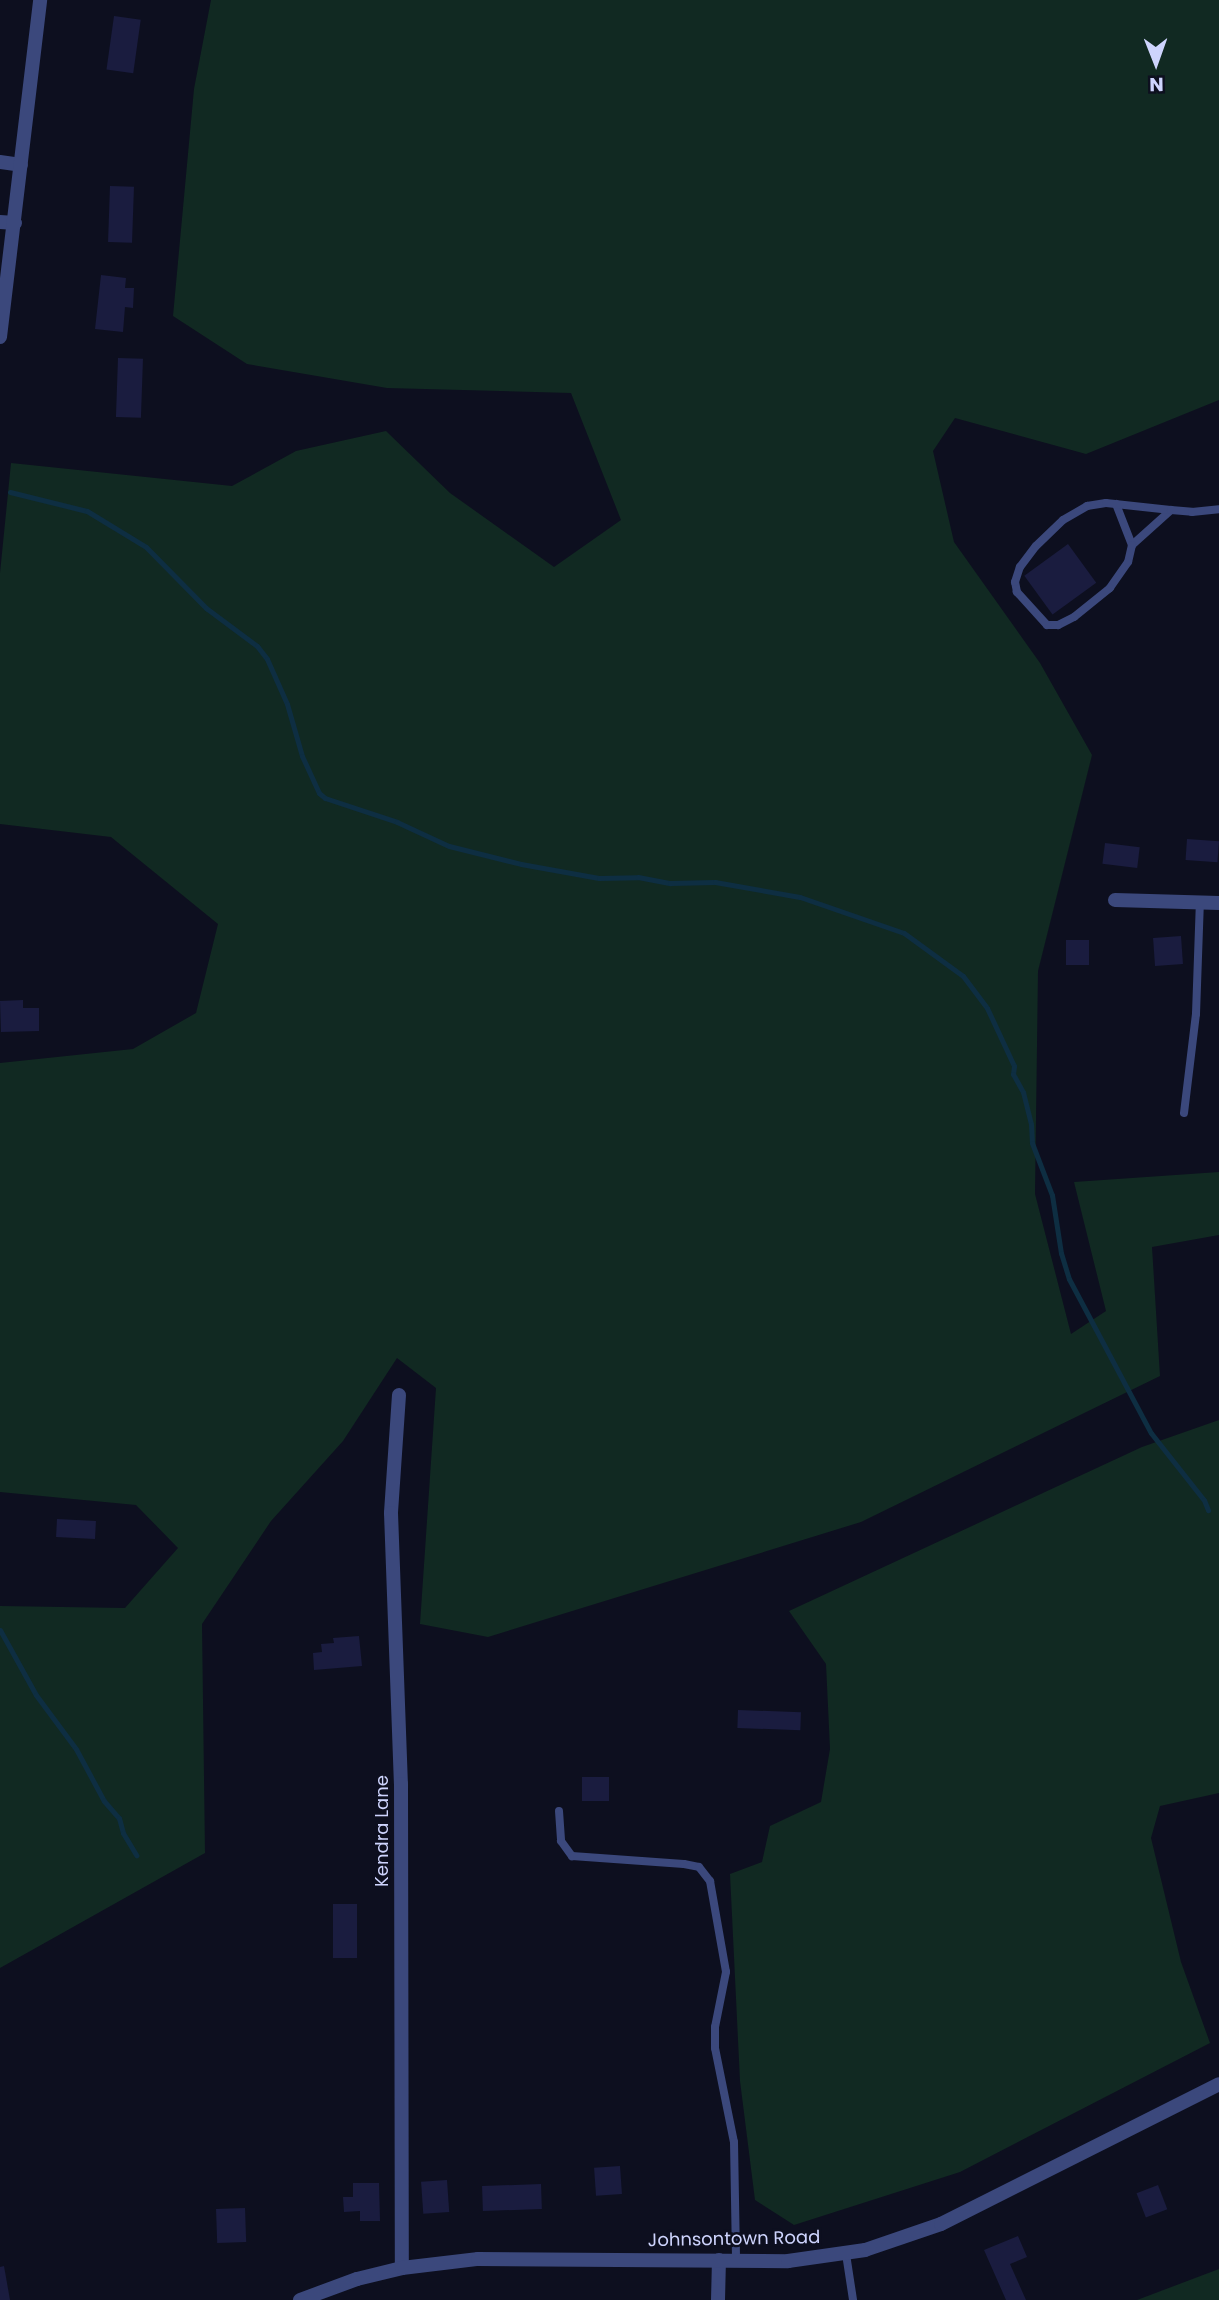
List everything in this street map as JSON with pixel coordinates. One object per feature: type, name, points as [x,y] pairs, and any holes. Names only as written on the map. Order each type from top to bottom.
[{"type":"street","points":[[0,337],[7,222],[21,165],[40,0]]},
{"type":"street","points":[[0,162],[21,165]]},
{"type":"street","points":[[1115,900],[1219,902]]},
{"type":"street","name":"Kendra Lane","points":[[399,1395],[391,1513],[401,1784],[402,2268]]},
{"type":"street","name":"Johnsontown Road","points":[[300,2300],[357,2279],[402,2268],[516,2258],[788,2261],[865,2250],[941,2224],[1219,2084]]},
{"type":"street","points":[[718,2300],[719,2260]]},
{"type":"lane","points":[[1116,504],[1132,545],[1128,562],[1110,588],[1074,617],[1058,625],[1047,625],[1017,592],[1015,582],[1020,567],[1063,520],[1087,506],[1116,504],[1192,512],[1219,509]]},
{"type":"lane","points":[[1132,545],[1171,510]]},
{"type":"lane","points":[[1184,1113],[1196,1014],[1200,902]]},
{"type":"lane","points":[[559,1811],[561,1841],[572,1856],[699,1867],[710,1881],[726,1972],[715,2027],[715,2049],[734,2142],[736,2260]]},
{"type":"lane","points":[[846,2254],[853,2300]]},
{"type":"green space","points":[[211,0],[1219,0],[1219,400],[1086,454],[955,418],[933,451],[954,542],[1040,663],[1092,755],[1038,971],[1035,1194],[1071,1334],[1106,1311],[1074,1182],[1219,1172],[1219,1235],[1152,1247],[1160,1376],[861,1522],[488,1637],[420,1624],[436,1388],[397,1358],[343,1441],[271,1521],[202,1624],[205,1853],[0,1968],[0,1606],[125,1608],[178,1548],[136,1505],[0,1492],[0,1063],[133,1049],[196,1013],[218,924],[111,837],[0,824],[0,573],[11,463],[232,486],[296,451],[386,431],[450,493],[554,567],[621,520],[571,393],[387,388],[247,364],[173,316],[194,89]]},
{"type":"green space","points":[[1219,1420],[1219,1793],[1160,1806],[1151,1838],[1181,1962],[1210,2043],[960,2172],[794,2225],[755,2200],[740,2081],[730,1874],[762,1862],[770,1826],[821,1802],[830,1749],[826,1664],[789,1611],[1142,1447]]},
{"type":"green space","points":[[1219,2269],[1219,2300],[1137,2300]]},
{"type":"building","points":[[114,16],[141,20],[133,73],[106,69]]},
{"type":"building","points":[[110,186],[134,187],[132,243],[108,242]]},
{"type":"building","points":[[101,275],[126,278],[125,288],[134,288],[133,308],[125,307],[123,332],[95,329]]},
{"type":"building","points":[[118,358],[143,359],[141,418],[116,417]]},
{"type":"building","points":[[1068,544],[1096,583],[1053,615],[1024,576]]},
{"type":"building","points":[[1187,839],[1219,841],[1217,862],[1186,860]]},
{"type":"building","points":[[1105,843],[1140,847],[1137,868],[1102,864]]},
{"type":"building","points":[[1181,936],[1183,964],[1155,966],[1153,938]]},
{"type":"building","points":[[1066,940],[1089,940],[1089,965],[1066,965]]},
{"type":"building","points":[[23,1000],[23,1008],[39,1008],[39,1031],[1,1032],[0,1001]]},
{"type":"building","points":[[57,1519],[96,1521],[95,1539],[56,1537]]},
{"type":"building","points":[[359,1636],[362,1666],[314,1670],[313,1653],[322,1652],[321,1644],[334,1643],[333,1638]]},
{"type":"building","points":[[738,1710],[801,1712],[800,1730],[737,1728]]},
{"type":"building","points":[[582,1777],[609,1777],[609,1801],[582,1801]]},
{"type":"building","points":[[333,1904],[357,1904],[357,1958],[333,1958]]},
{"type":"building","points":[[620,2166],[622,2194],[596,2196],[594,2168]]},
{"type":"building","points":[[447,2180],[449,2212],[423,2214],[421,2182]]},
{"type":"building","points":[[353,2183],[379,2183],[380,2221],[360,2221],[360,2211],[344,2212],[343,2197],[353,2197]]},
{"type":"building","points":[[541,2184],[542,2209],[483,2211],[482,2186]]},
{"type":"building","points":[[1158,2185],[1167,2209],[1146,2218],[1137,2193]]},
{"type":"building","points":[[245,2208],[246,2242],[217,2243],[216,2209]]},
{"type":"building","points":[[1018,2236],[1027,2257],[1010,2264],[1026,2300],[1006,2300],[984,2250]]},
{"type":"building","points":[[4,2266],[10,2300],[0,2300],[0,2267]]},
{"type":"waterway","points":[[10,492],[87,511],[146,547],[206,608],[257,646],[267,659],[287,704],[302,756],[319,793],[325,798],[397,822],[449,846],[521,864],[599,878],[638,877],[670,883],[715,882],[800,897],[904,933],[963,976],[987,1008],[1014,1066],[1013,1074],[1023,1092],[1031,1124],[1032,1143],[1052,1195],[1061,1253],[1069,1279],[1151,1433],[1204,1500],[1208,1510]]},
{"type":"waterway","points":[[0,1630],[36,1695],[76,1749],[104,1801],[119,1818],[123,1833],[136,1855]]}]
